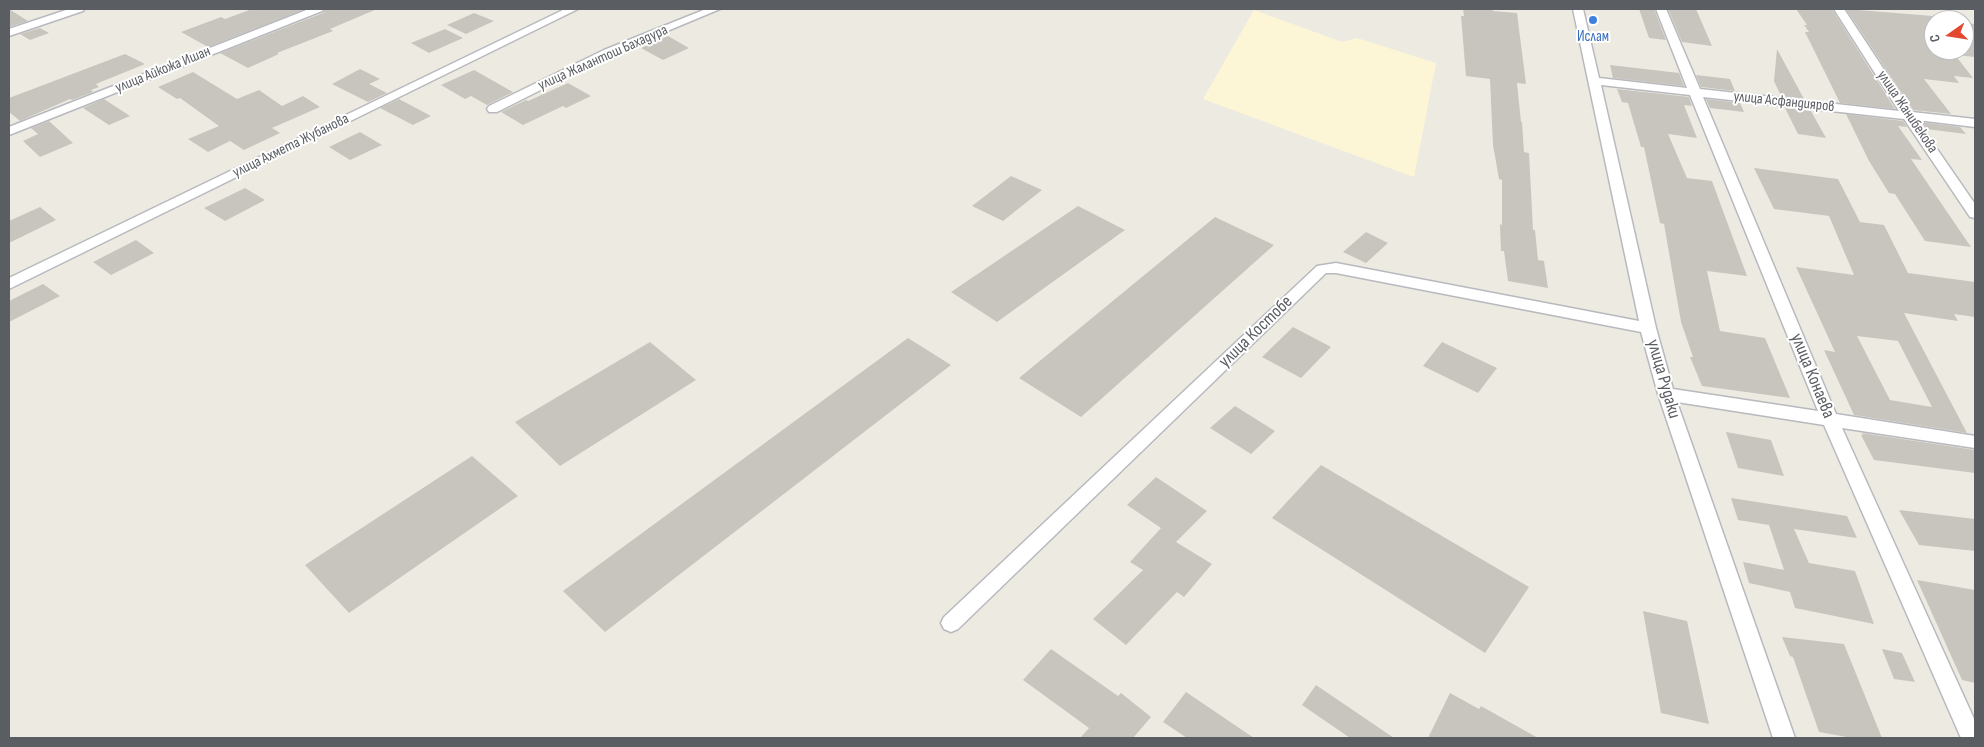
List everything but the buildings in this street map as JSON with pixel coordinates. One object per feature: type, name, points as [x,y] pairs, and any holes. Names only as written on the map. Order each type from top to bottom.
[{"type":"street","points":[[9,33],[79,9]]},
{"type":"street","name":"улица Айкожа Ишан","points":[[9,131],[318,9]]},
{"type":"street","name":"улица Ахмета Жубанова","points":[[9,284],[572,9]]},
{"type":"street","name":"улица Жалантош Бахадура","points":[[493,109],[608,52],[715,9]]},
{"type":"street","name":"улица Рудаки","points":[[1578,9],[1648,328],[1666,394],[1784,738]]},
{"type":"street","name":"улица Конаева","points":[[1662,9],[1830,420],[1972,738]]},
{"type":"street","name":"улица Жанибекова","points":[[1839,9],[1908,116],[1975,214]]},
{"type":"street","name":"улица Асфандияров","points":[[1593,80],[1975,123]]},
{"type":"street","name":"улица Костобе","points":[[950,623],[1322,270],[1336,268],[1648,328]]},
{"type":"street","points":[[1666,394],[1975,442]]},
{"type":"shaded area","points":[[1254,10],[1342,42],[1357,38],[1436,63],[1414,177],[1203,99]]},
{"type":"place","name":"Ислам","points":[[1593,20]]}]
